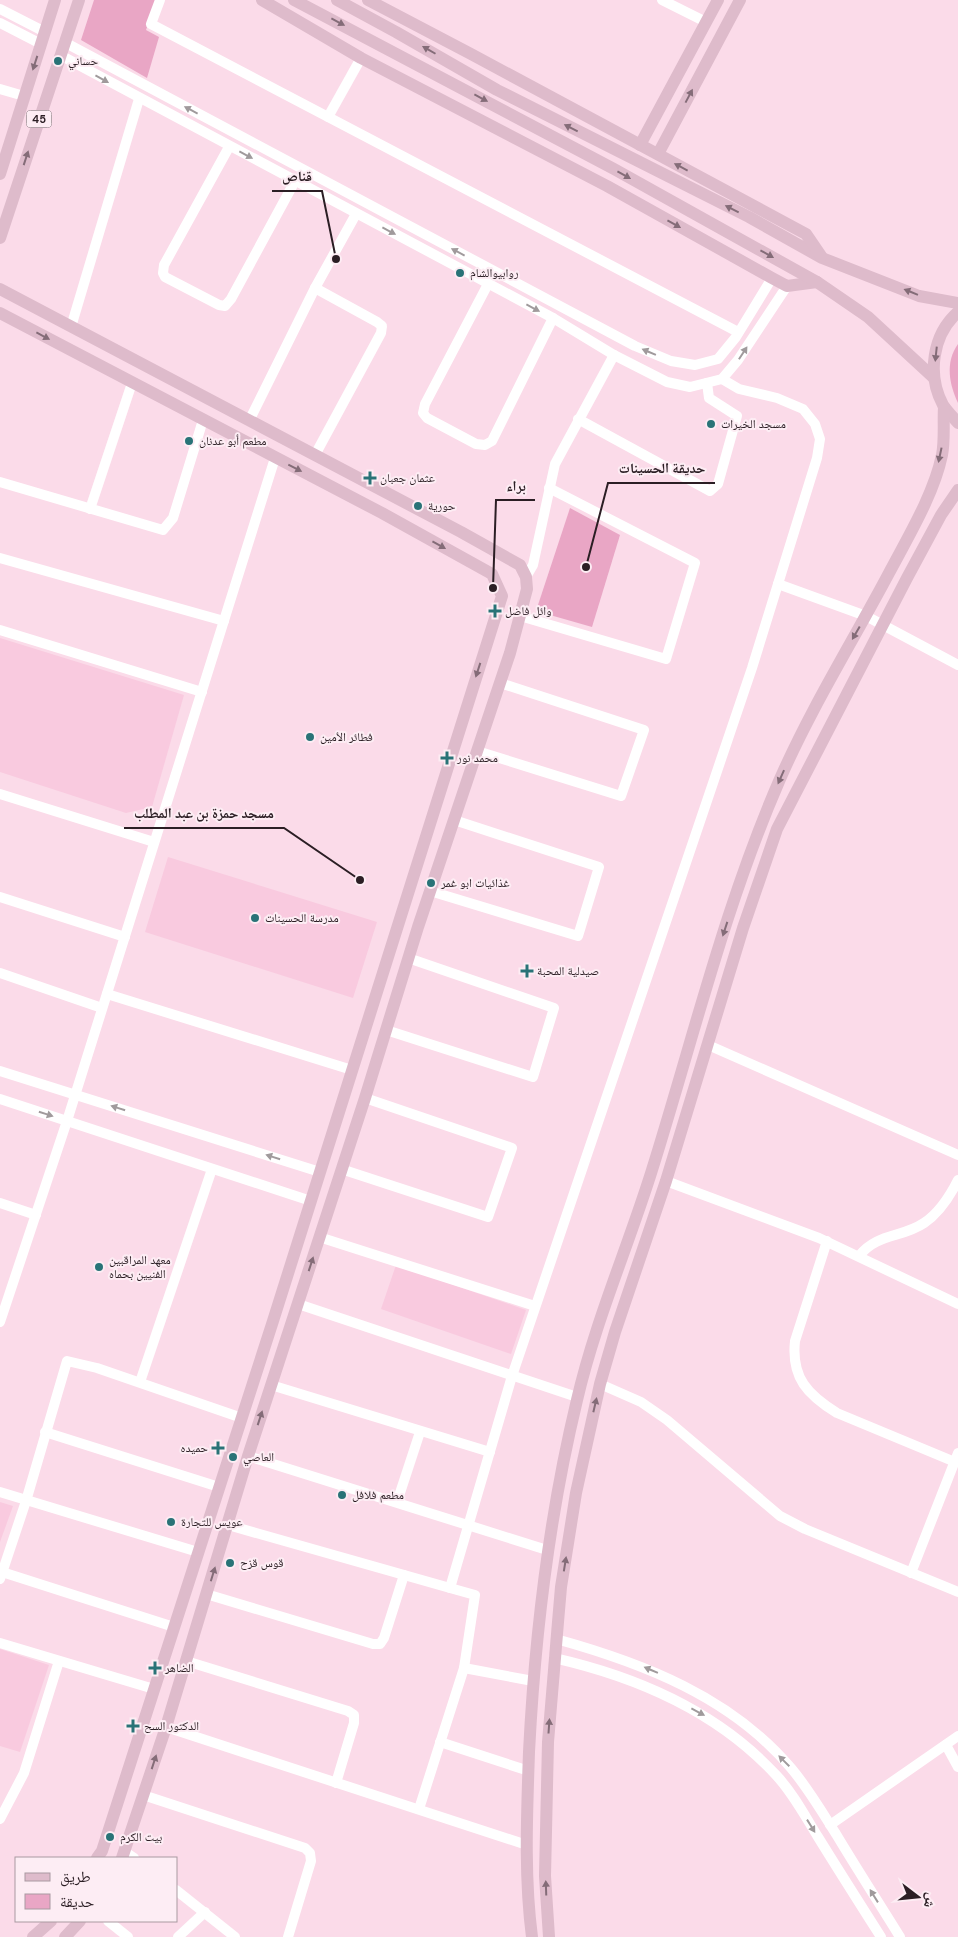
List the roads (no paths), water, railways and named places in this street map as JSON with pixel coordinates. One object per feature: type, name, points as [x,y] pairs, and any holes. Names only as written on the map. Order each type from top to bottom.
[{"type":"main road","name":"45","points":[[0,175],[55,0]]},
{"type":"main road","name":"45","points":[[0,238],[79,0]]},
{"type":"main road","points":[[262,0],[360,58],[607,186],[787,286],[817,282]]},
{"type":"main road","points":[[294,0],[605,164],[817,282],[868,317],[933,377]]},
{"type":"main road","points":[[337,0],[497,90],[749,217],[822,258],[919,296],[958,303]]},
{"type":"main road","points":[[368,0],[806,234],[822,258]]},
{"type":"main road","points":[[640,145],[718,0]]},
{"type":"main road","points":[[658,154],[740,0]]},
{"type":"main road","points":[[0,175],[18,181]]},
{"type":"main road","points":[[0,289],[520,565],[526,577],[527,589],[500,683],[408,958],[365,1098],[248,1456],[166,1727],[143,1795],[127,1856]]},
{"type":"main road","points":[[958,312],[950,319],[937,343],[933,377],[944,407],[958,423]]},
{"type":"main road","points":[[0,313],[382,513],[492,574],[502,596],[242,1418],[102,1851],[98,1857]]},
{"type":"main road","points":[[532,1937],[527,1845],[528,1772],[533,1681],[547,1550],[577,1398],[599,1326],[651,1173],[712,968],[754,840],[782,774],[832,674],[866,616],[925,505],[942,454],[944,407]]},
{"type":"main road","points":[[549,1937],[545,1876],[546,1816],[548,1742],[554,1658],[561,1587],[576,1493],[600,1384],[615,1332],[666,1181],[748,910],[777,829],[941,515],[958,490]]},
{"type":"main road","points":[[34,1937],[50,1922]]},
{"type":"main road","points":[[65,1937],[79,1922]]},
{"type":"street","points":[[160,0],[151,24],[738,332]]},
{"type":"street","points":[[662,0],[706,22]]},
{"type":"street","points":[[0,9],[43,38]]},
{"type":"street","points":[[0,22],[43,38]]},
{"type":"street","points":[[64,42],[644,350],[671,361],[695,366],[718,359],[738,332],[772,278]]},
{"type":"street","points":[[60,55],[139,99],[553,318],[614,355],[667,382],[690,387],[722,379],[738,360],[787,286]]},
{"type":"street","points":[[328,117],[360,58]]},
{"type":"street","points":[[0,89],[24,96]]},
{"type":"street","points":[[71,326],[139,99]]},
{"type":"street","points":[[229,147],[164,265],[162,273],[165,277],[219,305],[226,306],[231,299],[295,181]]},
{"type":"street","points":[[250,421],[315,288],[356,214]]},
{"type":"street","points":[[488,284],[425,404],[423,413],[427,418],[467,440],[485,445],[492,441],[553,318]]},
{"type":"street","points":[[315,288],[382,326],[381,333],[315,456]]},
{"type":"street","points":[[526,577],[533,565],[555,464],[614,355]]},
{"type":"street","points":[[450,1588],[512,1376],[749,677],[817,458],[820,439],[815,424],[803,409],[776,398],[739,389],[722,379]]},
{"type":"street","points":[[90,509],[132,383]]},
{"type":"street","points":[[578,419],[710,491],[718,484],[737,416],[709,398],[707,383]]},
{"type":"street","points":[[0,482],[163,530],[173,518],[202,420]]},
{"type":"street","points":[[0,1322],[67,1120],[276,458]]},
{"type":"street","points":[[520,616],[666,659],[695,563],[549,488]]},
{"type":"street","points":[[0,558],[224,620]]},
{"type":"street","points":[[778,584],[866,616],[958,666]]},
{"type":"street","points":[[0,630],[202,692]]},
{"type":"street","points":[[477,751],[621,796],[644,730],[500,683]]},
{"type":"street","points":[[0,794],[154,842]]},
{"type":"street","points":[[430,891],[578,936],[600,867],[454,820]]},
{"type":"street","points":[[0,897],[125,936]]},
{"type":"street","points":[[386,1030],[533,1077],[554,1008],[408,958]]},
{"type":"street","points":[[0,973],[102,1008]]},
{"type":"street","points":[[107,994],[352,1070]]},
{"type":"street","points":[[708,1045],[958,1155]]},
{"type":"street","points":[[0,1071],[320,1172]]},
{"type":"street","points":[[342,1169],[488,1217],[512,1148],[365,1098]]},
{"type":"street","points":[[0,1099],[310,1201]]},
{"type":"street","points":[[140,1382],[212,1169]]},
{"type":"street","points":[[859,1256],[875,1241],[903,1233],[924,1223],[942,1206],[958,1180]]},
{"type":"street","points":[[666,1181],[760,1214],[827,1241],[958,1304]]},
{"type":"street","points":[[0,1204],[36,1216]]},
{"type":"street","points":[[319,1237],[535,1306]]},
{"type":"street","points":[[827,1241],[795,1341],[793,1356],[797,1375],[808,1391],[837,1413],[956,1458],[911,1573]]},
{"type":"street","points":[[0,1288],[10,1291]]},
{"type":"street","points":[[298,1304],[577,1398]]},
{"type":"street","points":[[174,1627],[1,1576],[26,1501],[67,1361],[97,1368],[140,1382],[242,1418]]},
{"type":"street","points":[[600,1384],[641,1402],[668,1420],[780,1516],[805,1529],[958,1592]]},
{"type":"street","points":[[271,1385],[490,1452]]},
{"type":"street","points":[[45,1432],[219,1487]]},
{"type":"street","points":[[397,1502],[420,1432]]},
{"type":"street","points":[[248,1456],[547,1550]]},
{"type":"street","points":[[0,1492],[198,1552]]},
{"type":"street","points":[[228,1524],[475,1595],[464,1668],[419,1810]]},
{"type":"street","points":[[206,1594],[373,1644],[380,1644],[384,1638],[404,1575]]},
{"type":"street","points":[[556,1639],[634,1663],[678,1682],[720,1705],[764,1741],[791,1768],[810,1794],[900,1937]]},
{"type":"street","points":[[0,1643],[154,1689]]},
{"type":"street","points":[[554,1658],[592,1666],[628,1679],[711,1719],[733,1735],[777,1776],[796,1801],[881,1937]]},
{"type":"street","points":[[0,1820],[24,1773],[59,1661]]},
{"type":"street","points":[[186,1661],[348,1711],[354,1715],[354,1723],[336,1783]]},
{"type":"street","points":[[464,1668],[533,1681]]},
{"type":"street","points":[[166,1727],[527,1845]]},
{"type":"street","points":[[830,1825],[958,1736]]},
{"type":"street","points":[[440,1742],[528,1772]]},
{"type":"street","points":[[946,1745],[958,1767]]},
{"type":"street","points":[[143,1795],[305,1848],[310,1853],[311,1861],[288,1937]]},
{"type":"street","points":[[178,1892],[235,1937]]},
{"type":"street","points":[[178,1937],[205,1912]]},
{"type":"street","points":[[109,1922],[128,1937]]},
{"type":"place","name":"حساني","points":[[58,61]]},
{"type":"place","name":"قناص","points":[[336,259]]},
{"type":"place","name":"روابيوالشام","points":[[460,273]]},
{"type":"place","name":"مسجد الخيرات","points":[[711,424]]},
{"type":"place","name":"مطعم أبو عدنان","points":[[189,441]]},
{"type":"place","name":"عثمان جعبان","points":[[370,478]]},
{"type":"place","name":"حورية","points":[[418,506]]},
{"type":"place","name":"حديقة الحسينات","points":[[586,567]]},
{"type":"place","name":"براء","points":[[493,588]]},
{"type":"place","name":"وائل فاضل","points":[[495,611]]},
{"type":"place","name":"فطائر الأمين","points":[[310,737]]},
{"type":"place","name":"محمد نور","points":[[447,758]]},
{"type":"place","name":"مسجد حمزة بن عبد المطلب","points":[[360,880]]},
{"type":"place","name":"غذائيات ابو غمر","points":[[431,883]]},
{"type":"place","name":"مدرسة الحسينات","points":[[255,918]]},
{"type":"place","name":"صيدلية المحبة","points":[[527,971]]},
{"type":"place","name":"معهد المراقبين الفنيين بحماه","points":[[99,1267]]},
{"type":"place","name":"حميده","points":[[218,1448]]},
{"type":"place","name":"العاصي","points":[[233,1457]]},
{"type":"place","name":"مطعم فلافل","points":[[342,1495]]},
{"type":"place","name":"عويس للتجارة","points":[[171,1522]]},
{"type":"place","name":"قوس قزح","points":[[230,1563]]},
{"type":"place","name":"الضاهر","points":[[155,1668]]},
{"type":"place","name":"الدكتور السح","points":[[133,1726]]},
{"type":"place","name":"بيت الكرم","points":[[110,1837]]}]
